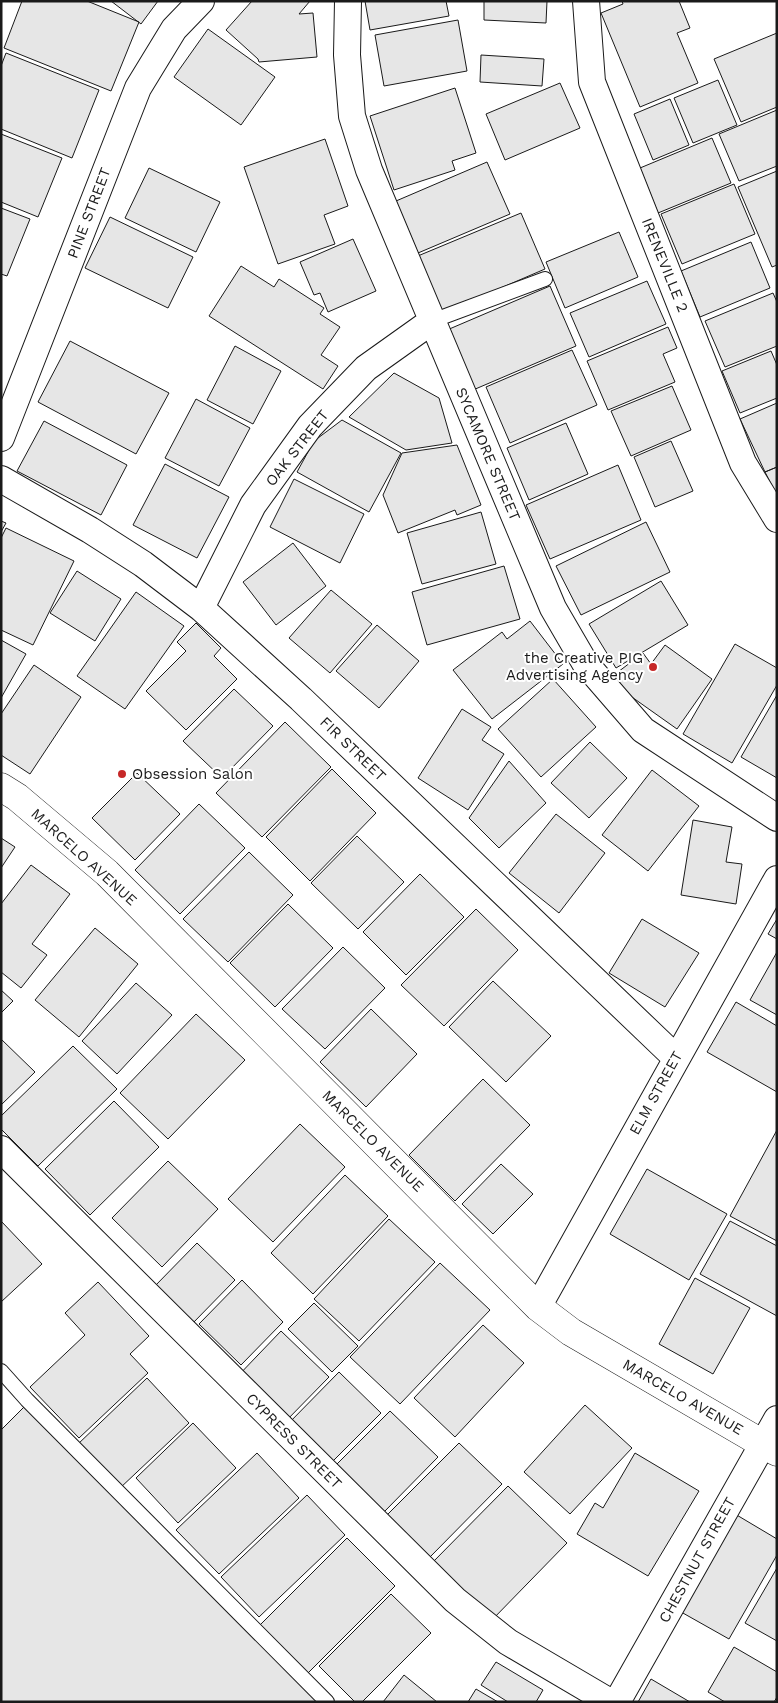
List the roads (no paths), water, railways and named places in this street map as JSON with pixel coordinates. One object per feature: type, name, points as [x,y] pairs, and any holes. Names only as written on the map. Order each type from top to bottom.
[{"type":"street","name":"PINE STREET","points":[[1,438],[138,88],[174,29],[201,1]]},
{"type":"street","name":"SYCAMORE STREET","points":[[348,1],[347,54],[352,116],[369,170],[552,608],[585,663],[642,730],[777,818]]},
{"type":"street","name":"IRENEVILLE 2","points":[[586,1],[592,82],[743,463],[777,519]]},
{"type":"street","name":"OAK STREET","points":[[201,608],[254,505],[310,426],[366,368],[432,321]]},
{"type":"street","name":"FIR STREET","points":[[1,479],[90,530],[143,564],[201,608],[301,699],[675,1058]]},
{"type":"street","name":"MARCELO AVENUE","points":[[1,787],[17,797],[107,873],[538,1307],[571,1332],[770,1447]]},
{"type":"street","name":"ELM STREET","points":[[538,1307],[675,1058],[777,880]]},
{"type":"street","name":"CYPRESS STREET","points":[[1,1149],[455,1600],[508,1642],[610,1702]]},
{"type":"street","name":"CHESTNUT STREET","points":[[617,1702],[770,1447],[777,1419]]},
{"type":"lane","points":[[432,321],[545,279]]},
{"type":"lane","points":[[1,1371],[34,1407],[327,1702]]},
{"type":"place","name":"the Creative PIG Advertising Agency","points":[[653,667]]},
{"type":"place","name":"Obsession Salon","points":[[122,774]]}]
